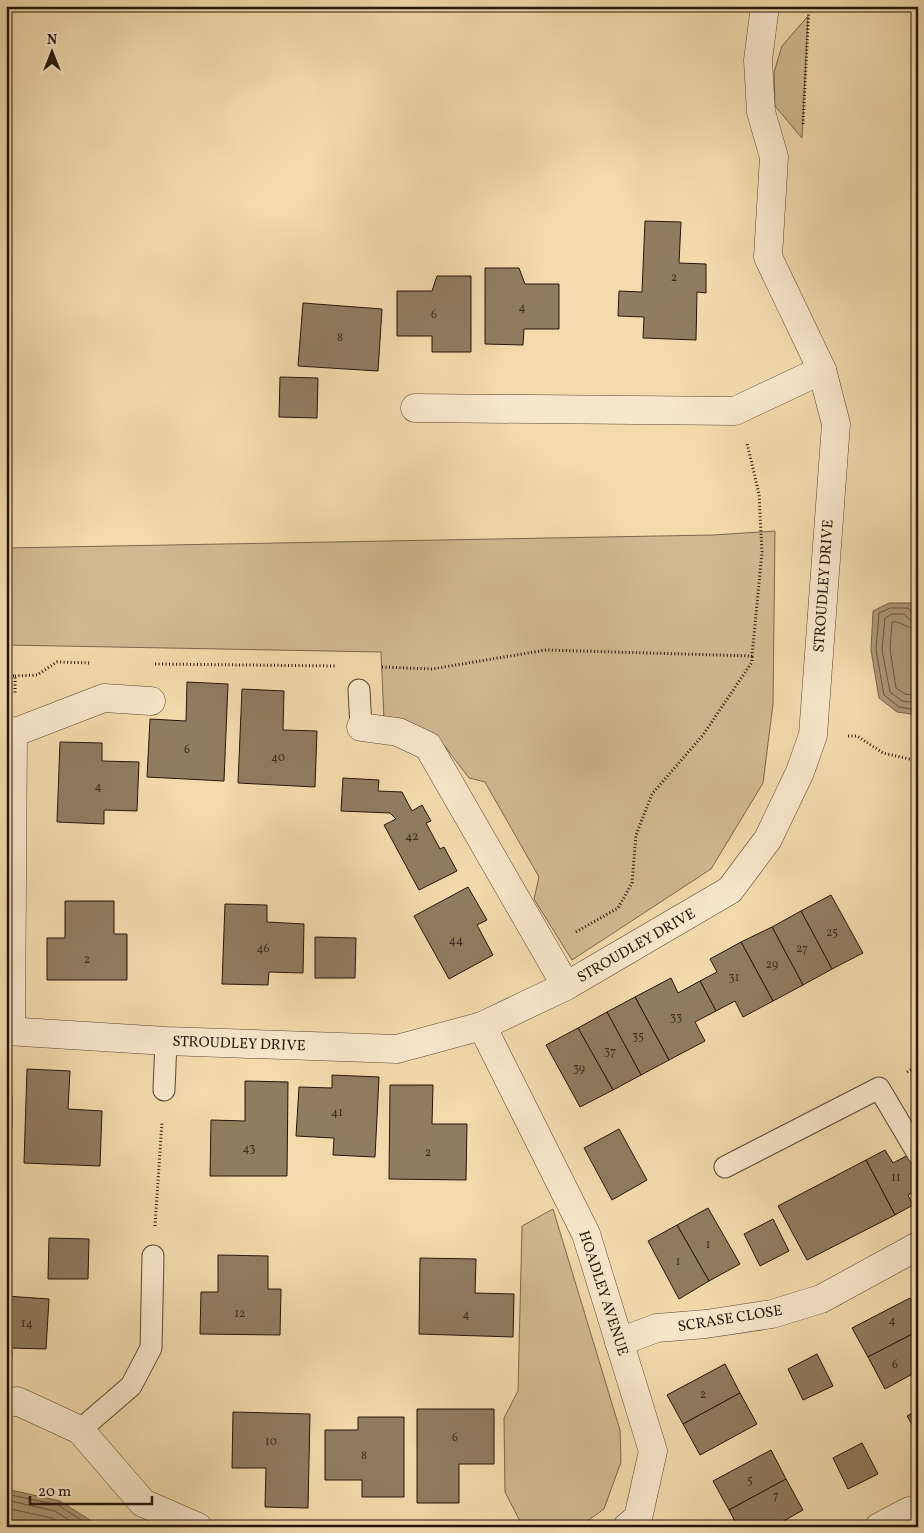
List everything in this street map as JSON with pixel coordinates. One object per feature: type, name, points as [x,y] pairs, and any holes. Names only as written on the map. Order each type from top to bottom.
[{"type":"street","name":"STROUDLEY DRIVE","points":[[9,1031],[166,1040],[397,1049],[482,1026],[566,986],[730,890],[768,839],[800,772],[812,735],[836,424],[822,370],[768,257],[774,158],[761,112],[758,60],[765,6]]},
{"type":"street","points":[[415,408],[735,411],[822,370]]},
{"type":"street","points":[[9,1031],[10,731],[104,698],[151,701]]},
{"type":"street","points":[[361,727],[398,732],[428,746],[566,986]]},
{"type":"street","name":"HOADLEY AVENUE","points":[[482,1026],[586,1234],[653,1451],[639,1524]]},
{"type":"street","name":"SCRASE CLOSE","points":[[619,1342],[657,1328],[706,1324],[772,1314],[821,1298],[918,1246]]},
{"type":"street","points":[[6,1404],[17,1401],[80,1430],[143,1502],[198,1527]]},
{"type":"street","points":[[879,1527],[909,1511]]},
{"type":"lane","points":[[359,690],[361,727]]},
{"type":"lane","points":[[164,1090],[166,1040]]},
{"type":"lane","points":[[725,1168],[879,1088],[918,1154]]},
{"type":"lane","points":[[80,1430],[131,1386],[151,1348],[153,1256]]},
{"type":"path","points":[[545,950],[618,908],[632,883],[636,835],[652,794],[703,735],[752,662],[762,552],[759,494],[743,425],[735,411]]},
{"type":"path","points":[[382,667],[432,669],[546,650],[752,656]]},
{"type":"path","points":[[15,676],[36,676],[57,662],[96,663]]},
{"type":"path","points":[[146,664],[342,666]]},
{"type":"path","points":[[812,735],[857,736],[883,753],[918,761]]},
{"type":"path","points":[[153,1256],[164,1090]]},
{"type":"shaded area","points":[[808,16],[802,138],[775,106],[774,72],[782,46]]},
{"type":"shaded area","points":[[775,531],[773,704],[763,783],[711,869],[572,960],[534,899],[539,877],[485,782],[469,778],[440,740],[384,719],[381,652],[6,645],[6,548],[713,535]]},
{"type":"shaded area","points":[[553,1209],[620,1430],[621,1462],[604,1509],[579,1527],[523,1527],[505,1492],[504,1418],[518,1391],[522,1226]]},
{"type":"water","points":[[889,603],[913,603],[918,617],[918,715],[897,712],[879,698],[871,650],[873,611]]},
{"type":"water","points":[[6,1489],[60,1501],[101,1527],[6,1527]]},
{"type":"building","points":[[645,221],[681,222],[679,263],[706,264],[706,293],[697,292],[696,340],[643,338],[644,317],[618,316],[619,291],[642,292]]},
{"type":"building","points":[[485,268],[519,268],[525,284],[559,284],[559,329],[524,329],[523,345],[485,344]]},
{"type":"building","points":[[437,276],[471,276],[471,352],[432,352],[432,336],[397,336],[397,291],[432,291]]},
{"type":"building","points":[[303,303],[382,309],[378,371],[298,366]]},
{"type":"building","points":[[280,377],[318,378],[317,418],[279,417]]},
{"type":"building","points":[[187,682],[228,684],[224,781],[147,777],[150,719],[186,721]]},
{"type":"building","points":[[242,689],[284,691],[283,730],[317,731],[315,787],[238,783]]},
{"type":"building","points":[[60,742],[102,743],[102,761],[139,762],[137,811],[104,810],[104,824],[57,822]]},
{"type":"building","points":[[343,778],[379,780],[378,791],[402,792],[412,811],[422,805],[431,821],[426,823],[440,849],[444,847],[457,871],[419,890],[384,825],[396,819],[390,813],[341,811]]},
{"type":"building","points":[[468,887],[487,920],[477,925],[493,955],[449,979],[414,916]]},
{"type":"building","points":[[831,895],[863,953],[832,969],[801,911]]},
{"type":"building","points":[[65,901],[114,901],[114,934],[127,934],[127,980],[47,980],[47,938],[65,938]]},
{"type":"building","points":[[225,904],[267,905],[267,922],[304,924],[303,973],[269,972],[268,985],[222,984]]},
{"type":"building","points":[[801,911],[832,969],[803,985],[772,927]]},
{"type":"building","points":[[772,927],[803,985],[773,1001],[741,942]]},
{"type":"building","points":[[315,937],[356,938],[355,978],[315,978]]},
{"type":"building","points":[[741,942],[773,1001],[743,1017],[735,1001],[716,1011],[700,981],[717,972],[710,959]]},
{"type":"building","points":[[671,978],[678,993],[700,981],[716,1011],[695,1022],[705,1041],[669,1060],[635,997]]},
{"type":"building","points":[[635,997],[669,1060],[641,1075],[607,1012]]},
{"type":"building","points":[[607,1012],[641,1075],[613,1090],[578,1028]]},
{"type":"building","points":[[578,1028],[613,1090],[580,1107],[546,1045]]},
{"type":"building","points":[[27,1069],[70,1071],[68,1109],[102,1111],[100,1166],[24,1163]]},
{"type":"building","points":[[332,1075],[379,1077],[375,1157],[333,1155],[334,1138],[296,1136],[299,1087],[332,1088]]},
{"type":"building","points":[[245,1081],[288,1082],[287,1176],[210,1176],[211,1120],[245,1121]]},
{"type":"building","points":[[390,1085],[433,1085],[432,1124],[467,1124],[466,1180],[389,1179]]},
{"type":"building","points":[[6,1096],[12,1096],[12,1128],[6,1128]]},
{"type":"building","points":[[619,1129],[647,1180],[612,1200],[584,1148]]},
{"type":"building","points":[[885,1150],[893,1163],[918,1150],[918,1190],[908,1195],[913,1205],[895,1215],[866,1160]]},
{"type":"building","points":[[866,1160],[895,1215],[807,1260],[778,1206]]},
{"type":"building","points":[[708,1208],[740,1264],[709,1281],[677,1225]]},
{"type":"building","points":[[773,1219],[789,1251],[760,1266],[744,1234]]},
{"type":"building","points":[[677,1225],[709,1281],[679,1299],[648,1241]]},
{"type":"building","points":[[49,1238],[89,1239],[88,1279],[48,1279]]},
{"type":"building","points":[[218,1255],[268,1256],[268,1289],[281,1289],[280,1335],[200,1334],[201,1292],[218,1292]]},
{"type":"building","points":[[420,1258],[476,1259],[475,1293],[514,1294],[513,1337],[419,1334]]},
{"type":"building","points":[[6,1296],[49,1299],[46,1349],[12,1348],[12,1358],[6,1358]]},
{"type":"building","points":[[910,1298],[918,1312],[918,1331],[868,1357],[852,1328]]},
{"type":"building","points":[[918,1331],[918,1371],[885,1389],[868,1357]]},
{"type":"building","points":[[817,1354],[833,1386],[803,1400],[788,1369]]},
{"type":"building","points":[[725,1364],[740,1393],[683,1424],[667,1395]]},
{"type":"building","points":[[740,1393],[757,1424],[700,1455],[683,1424]]},
{"type":"building","points":[[417,1409],[494,1409],[494,1464],[459,1464],[459,1503],[417,1503]]},
{"type":"building","points":[[918,1410],[918,1435],[907,1416]]},
{"type":"building","points":[[233,1412],[310,1414],[308,1508],[265,1507],[266,1468],[232,1468]]},
{"type":"building","points":[[358,1417],[404,1417],[404,1497],[362,1497],[362,1480],[325,1480],[325,1430],[358,1430]]},
{"type":"building","points":[[862,1443],[878,1474],[848,1489],[833,1458]]},
{"type":"building","points":[[771,1450],[786,1479],[729,1510],[713,1481]]},
{"type":"building","points":[[786,1479],[803,1510],[773,1527],[738,1527],[729,1510]]}]
